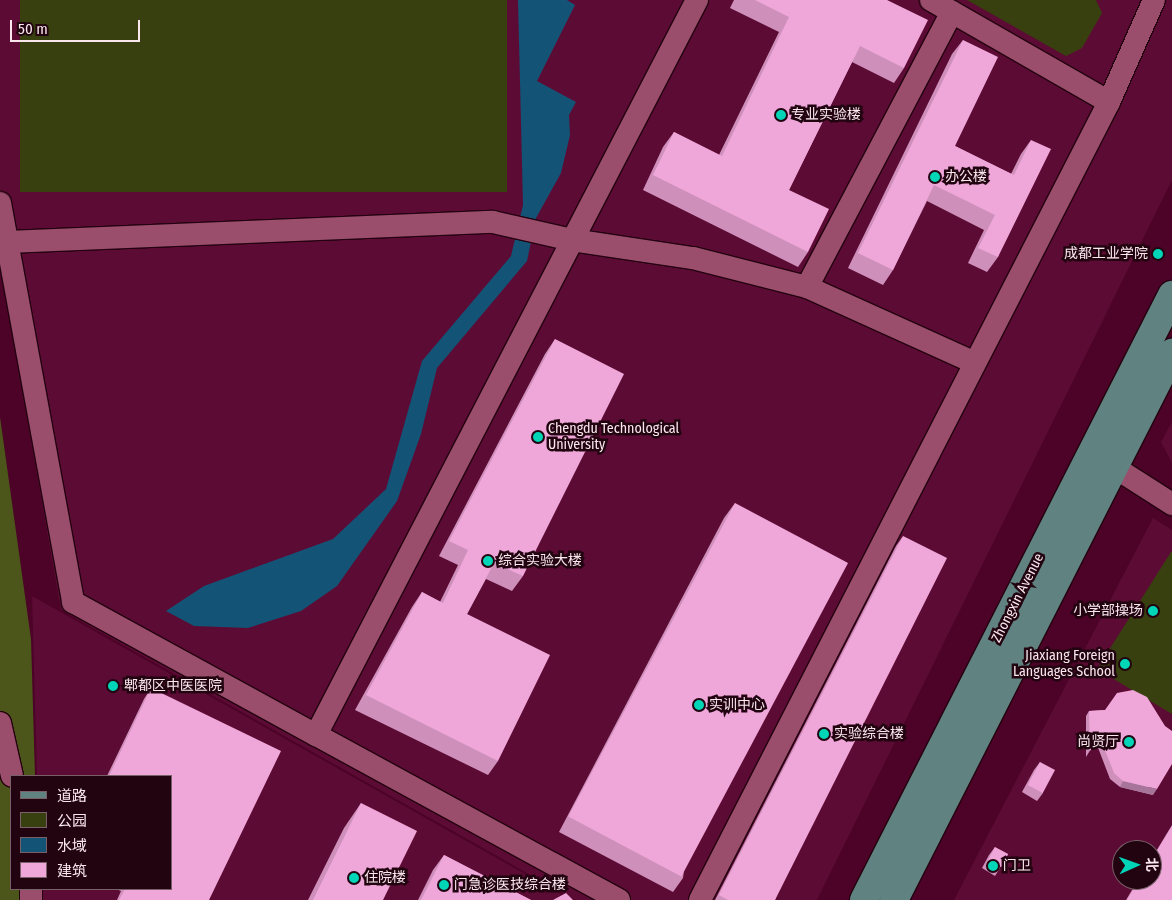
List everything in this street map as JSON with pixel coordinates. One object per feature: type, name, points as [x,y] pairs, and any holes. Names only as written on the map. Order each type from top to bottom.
[{"type":"main road","name":"Zhongxin Avenue","points":[[864,900],[1172,295]]},
{"type":"main road","name":"Zhongxin Avenue","points":[[894,900],[1172,353]]},
{"type":"street","points":[[316,735],[697,0]]},
{"type":"street","points":[[931,0],[1109,102]]},
{"type":"street","points":[[700,900],[1109,102],[1133,39],[1154,0]]},
{"type":"street","points":[[807,287],[952,12]]},
{"type":"street","points":[[0,203],[73,602],[620,900]]},
{"type":"street","points":[[7,242],[494,222],[572,240],[692,258],[807,287],[975,363]]},
{"type":"street","points":[[1114,468],[1172,504]]},
{"type":"street","points":[[0,723],[12,775]]},
{"type":"shaded area","name":"Chengdu Technological University","points":[[0,0],[1172,0],[1172,180],[817,900],[575,900],[61,610],[0,265]]},
{"type":"shaded area","points":[[1172,422],[1172,463],[1161,442]]},
{"type":"shaded area","name":"Jiaxiang Foreign Languages School","points":[[1153,518],[1172,530],[1172,900],[954,900]]},
{"type":"shaded area","name":"郫都区中医医院","points":[[32,596],[571,900],[41,900],[40,890],[172,890],[172,775],[37,775]]},
{"type":"green space","points":[[20,0],[507,0],[507,192],[20,192]]},
{"type":"green space","points":[[967,0],[1096,0],[1102,13],[1082,48],[1066,56]]},
{"type":"green space","points":[[0,417],[31,639],[35,775],[10,775],[10,890],[38,890],[38,900],[0,900]]},
{"type":"green space","name":"小学部操场","points":[[1172,552],[1172,714],[1097,669]]},
{"type":"water","points":[[518,0],[567,0],[575,5],[537,81],[576,102],[569,115],[570,135],[561,173],[536,218],[527,261],[437,368],[421,434],[397,501],[337,586],[301,611],[248,628],[194,626],[166,611],[204,586],[333,539],[386,489],[422,361],[511,256],[523,205]]},
{"type":"building","name":"专业实验楼","points":[[755,0],[887,0],[928,20],[904,68],[860,46],[789,190],[829,209],[808,252],[653,175],[674,132],[722,156],[789,17]]},
{"type":"building","name":"办公楼","points":[[963,40],[998,57],[955,146],[1014,175],[1031,140],[1051,149],[998,257],[978,248],[995,215],[934,185],[893,270],[858,253]]},
{"type":"building","name":"综合实验大楼","points":[[555,339],[624,374],[523,576],[494,563],[467,614],[550,655],[498,761],[366,695],[422,592],[443,603],[468,550],[449,541]]},
{"type":"building","name":"实训中心","points":[[735,503],[848,563],[681,877],[568,816]]},
{"type":"building","name":"实验综合楼","points":[[903,536],[947,558],[775,900],[728,900],[719,895]]},
{"type":"building","points":[[151,688],[281,751],[209,900],[119,900],[124,890],[172,890],[172,775],[109,775]]},
{"type":"building","name":"尚贤厅","points":[[1133,690],[1147,697],[1165,726],[1172,731],[1172,764],[1157,789],[1123,781],[1114,773],[1101,740],[1097,739],[1090,751],[1089,711],[1105,710],[1117,693]]},
{"type":"building","points":[[1040,762],[1055,770],[1043,793],[1028,785]]},
{"type":"building","name":"住院楼","points":[[361,803],[417,831],[383,900],[313,900]]},
{"type":"building","points":[[1172,826],[1172,900],[1127,900],[1133,890],[1162,890],[1162,842]]},
{"type":"building","points":[[995,847],[1008,854],[1001,867],[988,860]]},
{"type":"building","points":[[444,855],[531,900],[421,900]]},
{"type":"building","points":[[566,893],[573,900],[553,900]]},
{"type":"place","name":"专业实验楼","points":[[781,115]]},
{"type":"place","name":"办公楼","points":[[935,177]]},
{"type":"place","name":"成都工业学院","points":[[1158,254]]},
{"type":"place","name":"Chengdu Technological University","points":[[538,437]]},
{"type":"place","name":"综合实验大楼","points":[[488,561]]},
{"type":"place","name":"小学部操场","points":[[1153,611]]},
{"type":"place","name":"Jiaxiang Foreign Languages School","points":[[1125,664]]},
{"type":"place","name":"郫都区中医医院","points":[[113,686]]},
{"type":"place","name":"实训中心","points":[[699,705]]},
{"type":"place","name":"实验综合楼","points":[[824,734]]},
{"type":"place","name":"尚贤厅","points":[[1129,742]]},
{"type":"place","name":"门卫","points":[[993,866]]},
{"type":"place","name":"住院楼","points":[[354,878]]},
{"type":"place","name":"门急诊医技综合楼","points":[[444,885]]}]
